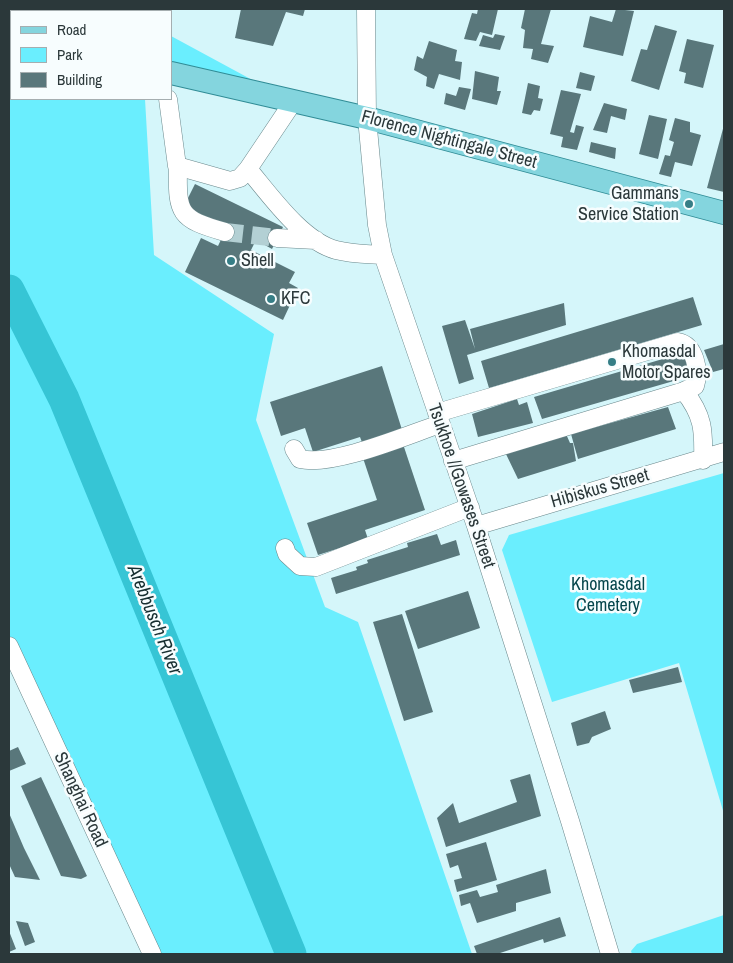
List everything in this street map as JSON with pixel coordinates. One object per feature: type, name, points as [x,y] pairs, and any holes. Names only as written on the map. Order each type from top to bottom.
[{"type":"main road","name":"Florence Nightingale Street","points":[[172,73],[367,118],[724,213]]},
{"type":"street","name":"Tsukhoe //Gowases Street","points":[[366,9],[367,118],[377,225],[383,255],[476,526],[610,954]]},
{"type":"street","points":[[168,100],[178,167],[177,198],[181,210],[189,219],[225,232]]},
{"type":"street","points":[[178,167],[230,181],[240,178],[293,102]]},
{"type":"street","points":[[248,169],[275,202],[316,240],[336,250],[383,255]]},
{"type":"street","points":[[278,238],[316,240]]},
{"type":"street","points":[[294,449],[300,459],[310,461],[331,458],[439,419],[678,342],[684,343],[692,352],[698,376],[695,386],[684,391],[453,461]]},
{"type":"street","points":[[684,391],[694,404],[702,423],[702,460]]},
{"type":"street","name":"Hibiskus Street","points":[[476,526],[724,452]]},
{"type":"street","points":[[285,548],[287,554],[300,566],[316,567],[470,508]]},
{"type":"street","name":"Shanghai Road","points":[[9,646],[152,954]]},
{"type":"green space","points":[[9,9],[117,9],[120,10],[10,10],[10,100],[145,100],[154,255],[274,334],[256,420],[325,607],[358,622],[472,954],[152,954],[9,646]]},
{"type":"green space","points":[[172,37],[293,102],[172,73]]},
{"type":"green space","name":"Khomasdal Cemetery","points":[[724,473],[724,814],[679,663],[552,702],[502,550],[509,535]]},
{"type":"green space","points":[[724,915],[724,954],[632,954],[631,951],[637,944]]},
{"type":"building","points":[[241,9],[305,9],[303,16],[286,12],[273,46],[235,38]]},
{"type":"building","points":[[478,9],[498,9],[492,35],[480,32],[476,41],[464,39],[472,13],[477,14]]},
{"type":"building","points":[[525,9],[551,9],[541,44],[554,46],[548,63],[531,59],[533,49],[523,48],[525,30],[521,28]]},
{"type":"building","points":[[616,9],[634,11],[623,56],[583,47],[590,16],[612,22]]},
{"type":"building","points":[[655,25],[677,31],[659,90],[631,81],[641,49],[647,50]]},
{"type":"building","points":[[495,34],[505,36],[500,50],[479,46],[483,35],[493,38]]},
{"type":"building","points":[[687,39],[714,45],[703,88],[684,83],[686,73],[679,71]]},
{"type":"building","points":[[429,41],[457,50],[455,61],[462,62],[460,80],[439,74],[434,89],[426,86],[427,77],[414,70],[417,56],[423,59]]},
{"type":"building","points":[[475,71],[499,77],[497,91],[501,91],[497,105],[472,99]]},
{"type":"building","points":[[580,72],[595,76],[591,91],[576,88]]},
{"type":"building","points":[[528,83],[540,86],[538,98],[543,99],[540,111],[534,110],[531,115],[522,113]]},
{"type":"building","points":[[459,87],[471,89],[465,110],[444,104],[446,93],[456,96]]},
{"type":"building","points":[[561,90],[581,94],[570,132],[574,133],[576,125],[584,127],[577,150],[561,147],[563,137],[550,134]]},
{"type":"building","points":[[604,103],[627,109],[625,120],[611,116],[607,133],[593,130]]},
{"type":"building","points":[[649,115],[667,119],[658,159],[639,154]]},
{"type":"building","points":[[675,118],[690,122],[690,132],[701,135],[692,166],[675,162],[671,177],[659,174],[665,155],[670,156],[674,142],[669,140]]},
{"type":"building","points":[[724,125],[724,192],[707,188]]},
{"type":"building","points":[[591,142],[616,148],[615,159],[589,152]]},
{"type":"building","name":"Shell","points":[[195,184],[283,227],[272,249],[256,240],[251,250],[295,272],[289,283],[298,288],[283,320],[185,272],[201,238],[218,246],[227,227],[184,206]]},
{"type":"building","points":[[693,297],[702,325],[489,388],[481,361]]},
{"type":"building","points":[[564,303],[566,325],[467,355],[474,379],[459,384],[442,326],[465,320],[475,349],[470,329]]},
{"type":"building","points":[[724,344],[724,369],[713,372],[704,350]]},
{"type":"building","points":[[683,353],[691,376],[542,419],[534,397]]},
{"type":"building","points":[[382,366],[403,433],[363,445],[360,437],[313,452],[305,428],[281,436],[270,402]]},
{"type":"building","points":[[517,399],[519,405],[527,402],[533,423],[478,437],[472,414]]},
{"type":"building","points":[[668,407],[676,429],[578,459],[571,434]]},
{"type":"building","points":[[566,434],[570,443],[573,443],[576,461],[518,479],[505,452]]},
{"type":"building","points":[[402,441],[425,510],[365,530],[368,539],[318,555],[307,523],[377,500],[362,455]]},
{"type":"building","points":[[437,534],[441,545],[456,540],[460,555],[336,594],[331,578],[357,570],[356,567],[368,563],[367,560],[408,547],[407,543]]},
{"type":"building","points":[[468,591],[480,628],[418,649],[405,611]]},
{"type":"building","points":[[402,614],[433,712],[404,721],[373,622]]},
{"type":"building","points":[[678,667],[682,682],[633,693],[629,680]]},
{"type":"building","points":[[605,711],[611,729],[592,737],[589,743],[577,746],[571,723]]},
{"type":"building","points":[[18,747],[26,764],[9,771],[9,751]]},
{"type":"building","points":[[530,774],[541,816],[446,847],[437,818],[453,803],[459,823],[517,802],[510,780]]},
{"type":"building","points":[[41,777],[87,876],[81,879],[61,876],[21,786]]},
{"type":"building","points":[[9,813],[40,880],[15,877],[9,864]]},
{"type":"building","points":[[486,842],[497,880],[457,892],[454,880],[462,878],[458,865],[450,868],[446,854]]},
{"type":"building","points":[[546,869],[551,893],[516,903],[516,911],[477,923],[470,903],[461,906],[459,895],[477,890],[480,897],[498,892],[496,885]]},
{"type":"building","points":[[560,917],[566,936],[544,943],[543,939],[497,954],[477,954],[474,946]]},
{"type":"building","points":[[16,921],[28,923],[35,942],[25,946]]},
{"type":"building","points":[[9,931],[16,949],[9,952]]},
{"type":"waterway","name":"Arebbusch River","points":[[9,290],[64,399],[291,954]]},
{"type":"tunnel","points":[[225,232],[277,238]]},
{"type":"place","name":"Gammans Service Station","points":[[689,204]]},
{"type":"place","name":"Shell","points":[[231,261]]},
{"type":"place","name":"KFC","points":[[271,299]]},
{"type":"place","name":"Khomasdal Motor Spares","points":[[612,362]]}]
